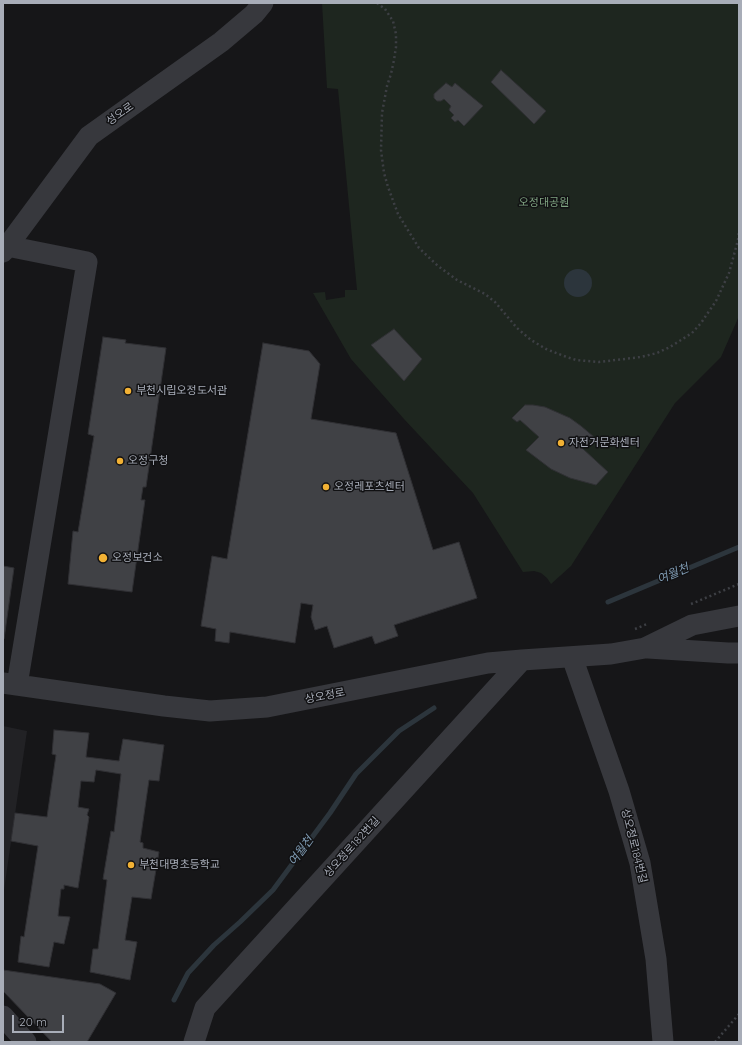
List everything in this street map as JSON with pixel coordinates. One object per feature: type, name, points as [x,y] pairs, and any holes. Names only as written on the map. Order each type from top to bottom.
[{"type":"street","name":"성오로","points":[[5,249],[89,136],[221,42],[254,14],[263,3]]},
{"type":"street","points":[[5,249],[87,262],[10,684]]},
{"type":"street","points":[[645,648],[692,625],[739,616]]},
{"type":"street","points":[[645,648],[739,653]]},
{"type":"street","name":"상오정로","points":[[10,684],[210,711],[267,707],[488,663],[611,654],[645,648]]},
{"type":"street","name":"상오정로184번길","points":[[572,657],[619,791],[640,864],[656,959],[663,1042]]},
{"type":"street","name":"상오정로182번길","points":[[194,1042],[205,1008],[522,660]]},
{"type":"street","points":[[3,1016],[26,1042]]},
{"type":"path","points":[[377,3],[385,9],[393,21],[396,34],[396,47],[392,74],[387,86],[382,113],[381,150],[384,173],[398,214],[419,248],[438,266],[457,280],[485,294],[495,302],[517,328],[531,340],[546,349],[576,360],[598,362],[641,357],[670,348],[692,333],[702,323],[716,301],[729,273],[739,231]]},
{"type":"path","points":[[715,1042],[739,1014]]},
{"type":"shaded area","points":[[578,269],[588,273],[592,283],[588,293],[578,297],[568,293],[564,283],[568,273]]},
{"type":"shaded area","points":[[3,726],[27,731],[3,897]]},
{"type":"green space","name":"오정대공원","points":[[322,3],[739,3],[739,316],[721,357],[675,403],[571,566],[551,584],[541,573],[534,571],[523,572],[473,493],[404,419],[351,359],[313,293],[325,292],[326,300],[345,297],[345,290],[357,290],[338,89],[327,88]]},
{"type":"building","points":[[501,70],[546,111],[534,124],[491,82]]},
{"type":"building","points":[[446,83],[452,87],[455,83],[483,106],[464,126],[458,120],[455,122],[451,118],[454,115],[449,110],[451,106],[444,99],[437,101],[434,98],[434,94]]},
{"type":"building","points":[[394,329],[422,359],[404,381],[371,345]]},
{"type":"building","name":"오정구청","points":[[103,337],[126,340],[125,343],[166,348],[146,487],[143,487],[141,500],[145,500],[132,592],[68,584],[73,531],[78,532],[94,436],[88,434]]},
{"type":"building","name":"오정레포츠센터","points":[[263,343],[309,351],[320,364],[311,419],[396,433],[433,550],[459,542],[477,598],[394,625],[398,636],[375,644],[372,636],[334,648],[327,626],[315,630],[311,617],[313,605],[301,603],[295,643],[230,632],[229,643],[215,641],[216,629],[201,626],[212,556],[227,559]]},
{"type":"building","name":"자전거문화센터","points":[[525,405],[545,407],[570,418],[594,437],[582,448],[608,472],[596,485],[570,478],[551,469],[526,450],[539,437],[520,420],[517,422],[512,418]]},
{"type":"building","points":[[3,566],[14,568],[4,639],[3,639]]},
{"type":"building","name":"부천대명초등학교","points":[[54,730],[89,733],[86,757],[119,761],[123,739],[164,745],[159,781],[149,780],[140,842],[143,843],[143,848],[159,852],[151,899],[132,897],[125,940],[137,942],[130,980],[90,972],[93,949],[98,949],[107,880],[103,879],[111,831],[114,832],[121,774],[96,770],[94,782],[81,781],[78,807],[89,809],[87,815],[89,817],[78,888],[64,885],[64,889],[61,889],[58,916],[70,917],[64,944],[54,942],[49,967],[18,962],[21,936],[24,937],[38,846],[11,841],[15,813],[47,817],[56,755],[52,754]]},
{"type":"building","points":[[3,970],[100,984],[116,993],[87,1042],[52,1042],[3,991]]},
{"type":"waterway","name":"여월천","points":[[608,602],[739,547]]},
{"type":"waterway","name":"여월천","points":[[174,1000],[188,973],[214,945],[273,890],[330,813],[356,774],[399,731],[434,708]]},
{"type":"place","name":"부천시립오정도서관","points":[[128,391]]},
{"type":"place","name":"자전거문화센터","points":[[561,443]]},
{"type":"place","name":"오정구청","points":[[120,461]]},
{"type":"place","name":"오정레포츠센터","points":[[326,487]]},
{"type":"place","name":"오정보건소","points":[[103,558]]},
{"type":"place","name":"부천대명초등학교","points":[[131,865]]}]
